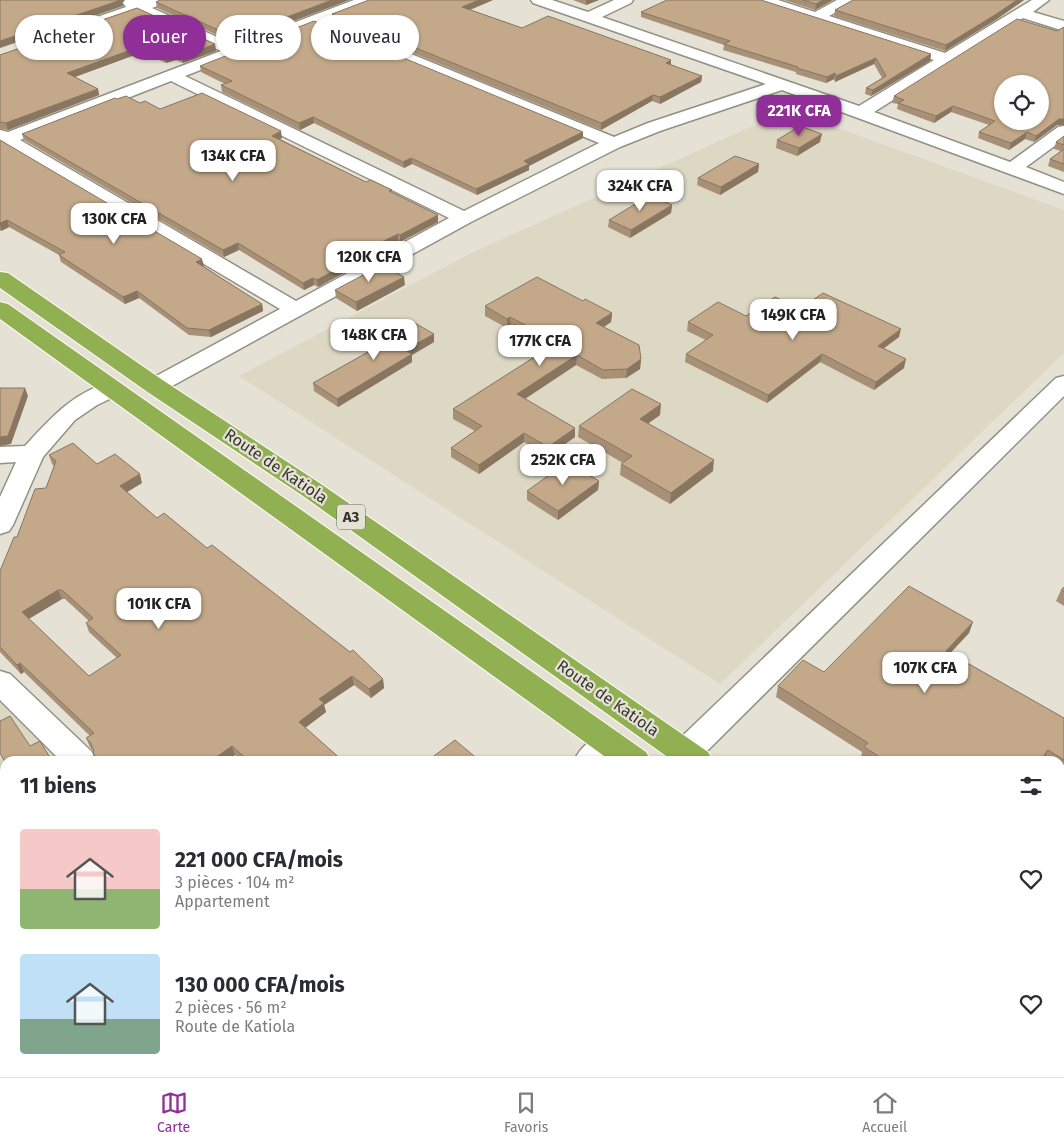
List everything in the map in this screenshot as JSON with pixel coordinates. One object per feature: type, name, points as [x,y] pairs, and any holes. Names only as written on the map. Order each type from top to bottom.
[{"type":"highway","name":"Route de Katiola","points":[[0,278],[155,386],[312,490],[690,756]]},
{"type":"highway","name":"Route de Katiola","points":[[2,312],[112,389],[599,752],[615,756]]},
{"type":"street","points":[[123,0],[216,42]]},
{"type":"street","points":[[113,16],[160,0]]},
{"type":"street","points":[[328,15],[367,0]]},
{"type":"street","points":[[538,0],[862,112],[1064,188]]},
{"type":"street","points":[[590,17],[626,0]]},
{"type":"street","points":[[763,0],[947,59]]},
{"type":"street","points":[[816,17],[848,0]]},
{"type":"street","points":[[862,112],[1042,0]]},
{"type":"street","points":[[1021,13],[1064,26]]},
{"type":"street","points":[[3,137],[216,58]]},
{"type":"street","points":[[412,60],[614,143]]},
{"type":"street","points":[[170,76],[464,218]]},
{"type":"street","points":[[155,386],[464,218],[614,143],[654,127],[783,84]]},
{"type":"street","points":[[1013,168],[1064,131]]},
{"type":"street","points":[[3,137],[294,309]]},
{"type":"street","points":[[692,756],[1064,383]]},
{"type":"street","points":[[0,524],[32,454],[67,415],[88,400],[112,389]]},
{"type":"street","points":[[0,454],[32,454]]},
{"type":"street","points":[[0,682],[76,756]]},
{"type":"shaded area","points":[[788,110],[1064,210],[1064,353],[720,684],[239,376],[469,254]]},
{"type":"shaded area","points":[[0,682],[76,756],[0,756]]},
{"type":"building","points":[[0,0],[121,0],[77,15],[15,15],[15,36],[0,41]]},
{"type":"building","points":[[160,0],[332,0],[292,15],[216,15],[216,29],[206,24],[206,15],[185,15],[156,2]]},
{"type":"building","points":[[369,0],[479,0],[462,7],[522,28],[548,16],[671,60],[666,63],[702,76],[660,97],[653,95],[601,123],[419,49],[419,15],[332,14]]},
{"type":"building","points":[[667,0],[761,0],[931,54],[873,90],[866,88],[886,76],[876,58],[836,76],[835,73],[827,77],[724,44],[730,41],[641,12]]},
{"type":"building","points":[[803,0],[823,0],[816,4]]},
{"type":"building","points":[[853,0],[1017,0],[946,45],[835,10]]},
{"type":"building","points":[[137,8],[152,15],[123,15],[123,53],[113,56],[113,16]]},
{"type":"building","points":[[1017,19],[1057,31],[1064,27],[1064,119],[1059,119],[1049,126],[1049,75],[994,75],[994,121],[953,106],[936,116],[898,103],[904,100],[894,96]]},
{"type":"building","points":[[311,22],[311,60],[409,60],[583,132],[524,161],[529,164],[476,189],[411,158],[403,162],[313,117],[299,123],[221,85],[232,81],[200,66],[216,60],[301,60],[301,26]]},
{"type":"building","points":[[206,40],[215,44],[206,48]]},
{"type":"building","points":[[15,50],[15,60],[103,60],[67,73],[98,89],[6,123],[0,122],[0,55]]},
{"type":"building","points":[[202,93],[281,131],[272,136],[366,182],[371,180],[438,215],[400,235],[398,234],[359,253],[363,255],[317,280],[313,278],[303,283],[238,243],[223,250],[22,134],[115,98],[126,96],[140,103],[145,101],[160,109]]},
{"type":"building","points":[[994,122],[994,130],[1044,130],[1036,136],[1027,132],[1011,143],[979,132]]},
{"type":"building","points":[[800,126],[822,134],[799,148],[777,140]]},
{"type":"building","points":[[1064,136],[1064,145],[1056,142]]},
{"type":"building","points":[[0,140],[202,259],[196,262],[262,304],[209,330],[187,328],[137,291],[123,297],[59,255],[65,252],[7,220],[0,223]]},
{"type":"building","points":[[1064,149],[1064,164],[1050,159]]},
{"type":"building","points":[[735,156],[759,164],[721,187],[698,178]]},
{"type":"building","points":[[650,195],[672,205],[631,230],[609,220]]},
{"type":"building","points":[[382,265],[404,277],[356,302],[335,290]]},
{"type":"building","points":[[537,277],[583,301],[585,299],[612,313],[596,323],[639,345],[641,359],[627,369],[603,370],[577,355],[517,394],[575,428],[548,447],[524,433],[479,465],[451,448],[482,426],[453,409],[558,342],[510,317],[507,319],[485,306]]},
{"type":"building","points":[[823,293],[901,329],[878,346],[906,359],[876,382],[822,354],[768,395],[686,354],[713,335],[688,322],[718,302],[746,316],[775,297],[800,309]]},
{"type":"building","points":[[413,322],[434,334],[405,350],[412,354],[337,399],[313,383],[377,347],[373,344]]},
{"type":"building","points":[[0,388],[25,388],[8,436],[0,437]]},
{"type":"building","points":[[632,389],[661,404],[640,419],[714,460],[671,493],[621,464],[632,456],[579,426]]},
{"type":"building","points":[[73,443],[97,464],[115,454],[140,474],[120,486],[157,518],[164,513],[207,548],[212,545],[350,652],[353,650],[383,679],[369,689],[352,676],[319,699],[324,703],[299,722],[337,756],[243,756],[232,746],[218,756],[95,756],[93,754],[94,751],[86,738],[94,733],[20,663],[17,665],[0,647],[0,571],[14,537],[17,537],[35,489],[46,488],[56,461],[49,455]],"holes":[[[58,590],[62,590],[93,618],[86,623],[121,655],[89,676],[22,612]]]},
{"type":"building","points":[[567,462],[599,481],[558,511],[527,491]]},
{"type":"building","points":[[909,586],[973,622],[946,651],[1064,718],[1064,756],[1058,756],[1048,750],[1044,756],[878,756],[864,747],[868,743],[778,686],[803,660],[824,672]]},
{"type":"building","points":[[10,716],[30,746],[40,741],[49,756],[2,756],[0,753],[0,721]]},
{"type":"building","points":[[455,740],[474,756],[434,756]]}]
